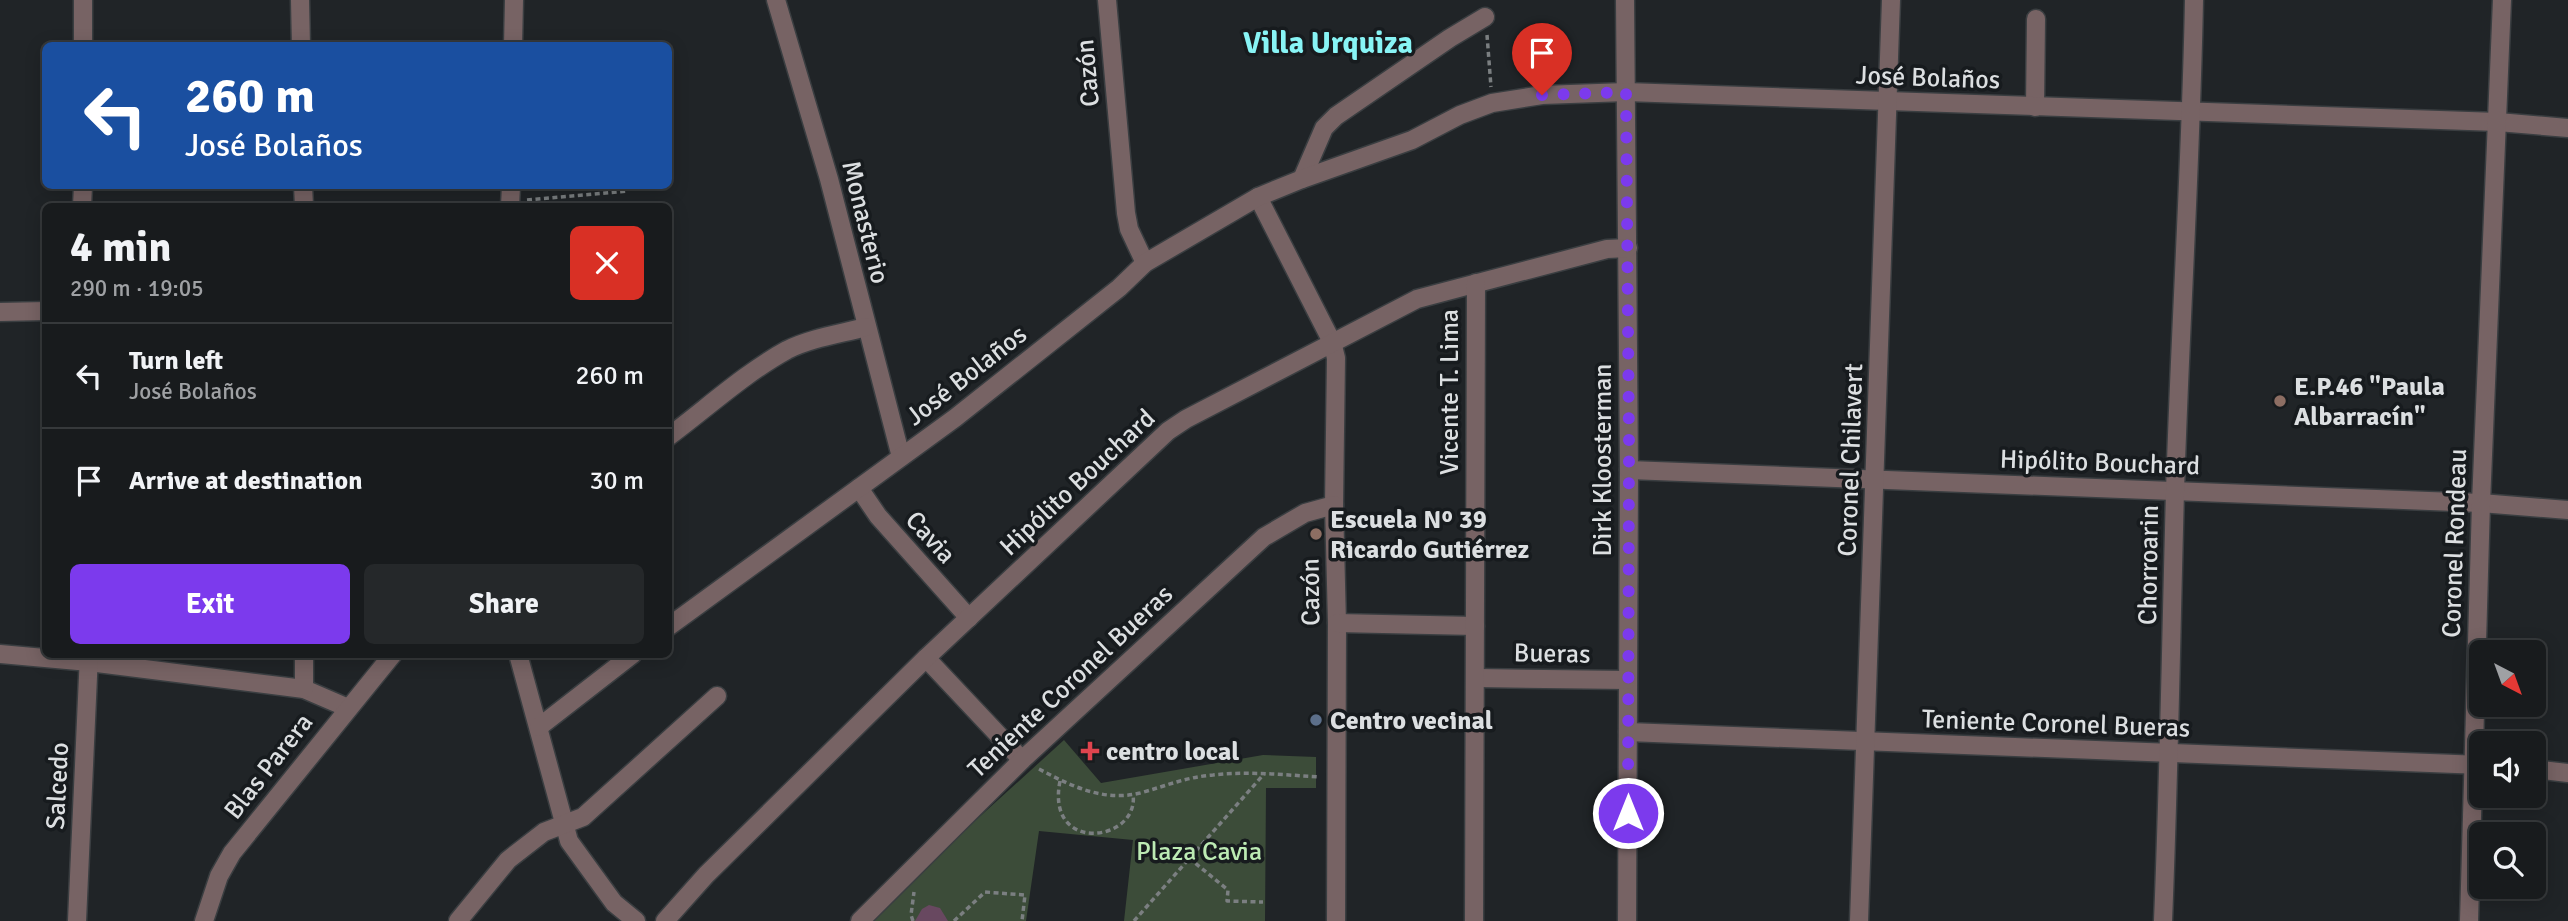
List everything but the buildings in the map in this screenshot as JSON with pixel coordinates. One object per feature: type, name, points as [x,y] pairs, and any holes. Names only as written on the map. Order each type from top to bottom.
[{"type":"street","points":[[83,0],[83,42]]},
{"type":"street","points":[[300,0],[300,42]]},
{"type":"street","points":[[513,42],[514,0]]},
{"type":"street","name":"Monasterio","points":[[776,0],[829,179],[901,457]]},
{"type":"street","name":"Cazón","points":[[1107,0],[1126,213],[1129,229],[1145,263]]},
{"type":"street","name":"Dirk Kloosterman","points":[[1625,0],[1629,470],[1627,921]]},
{"type":"street","name":"Coronel Chilavert","points":[[1859,921],[1891,0]]},
{"type":"street","name":"Chorroarin","points":[[2163,921],[2170,755],[2175,491],[2192,112],[2194,0]]},
{"type":"street","name":"Coronel Rondeau","points":[[2478,731],[2481,503],[2502,0]]},
{"type":"street","points":[[1302,179],[1324,128],[1336,116],[1450,38],[1485,18]]},
{"type":"street","points":[[2035,107],[2036,19]]},
{"type":"street","name":"José Bolaños","points":[[672,624],[999,384],[1119,288],[1145,263],[1258,197],[1412,140],[1460,115],[1492,103],[1542,95],[1626,92],[2498,122],[2568,128]]},
{"type":"street","name":"Cazón","points":[[1258,197],[1332,342],[1336,358],[1336,921]]},
{"type":"street","name":"Hipólito Bouchard","points":[[665,921],[698,884],[926,658],[1168,431],[1203,408],[1417,299],[1607,249],[1628,248]]},
{"type":"street","name":"Vicente T. Lima","points":[[1474,921],[1477,678],[1476,283]]},
{"type":"street","points":[[0,312],[42,311]]},
{"type":"street","points":[[672,434],[788,350],[866,327]]},
{"type":"street","name":"Hipólito Bouchard","points":[[1629,470],[2481,503],[2568,510]]},
{"type":"street","name":"Cavia","points":[[859,488],[878,516],[969,618]]},
{"type":"street","name":"Teniente Coronel Bueras","points":[[860,921],[1022,760],[1264,537],[1305,513],[1334,505]]},
{"type":"street","points":[[1337,624],[1475,626]]},
{"type":"street","points":[[0,654],[42,656]]},
{"type":"street","points":[[89,658],[304,688],[348,708]]},
{"type":"street","name":"Salcedo","points":[[77,921],[89,658]]},
{"type":"street","name":"Blas Parera","points":[[304,658],[304,688]]},
{"type":"street","name":"Blas Parera","points":[[204,921],[219,876],[232,853],[390,658]]},
{"type":"street","points":[[520,658],[569,841],[598,884],[614,903],[636,921]]},
{"type":"street","points":[[539,727],[628,658]]},
{"type":"street","points":[[926,658],[1022,760]]},
{"type":"street","name":"Bueras","points":[[1477,678],[1627,680]]},
{"type":"street","points":[[458,921],[508,860],[544,832],[583,817],[718,696]]},
{"type":"street","name":"Teniente Coronel Bueras","points":[[1628,732],[2469,765]]},
{"type":"street","points":[[2546,770],[2568,773]]},
{"type":"street","name":"Coronel Rondeau","points":[[2469,921],[2475,808]]},
{"type":"path","points":[[1485,18],[1492,103]]},
{"type":"path","points":[[511,198],[628,191]]},
{"type":"path","points":[[1022,760],[1060,780],[1098,795],[1133,794],[1174,781],[1212,775],[1264,774],[1336,778]]},
{"type":"path","points":[[1133,921],[1264,774]]},
{"type":"path","points":[[1060,780],[1060,815],[1072,827],[1095,834],[1113,830],[1122,822],[1133,808],[1133,794]]},
{"type":"path","points":[[1189,858],[1227,890],[1227,901],[1263,902]]},
{"type":"path","points":[[954,921],[985,892],[1025,895],[1022,921]]},
{"type":"green space","name":"Plaza Cavia","points":[[1064,740],[1101,783],[1263,755],[1316,757],[1316,788],[1266,788],[1265,921],[1124,921],[1133,840],[1039,831],[1026,921],[865,921]]},
{"type":"place","name":"E.P.46 \"Paula Albarracín\"","points":[[2280,401]]},
{"type":"place","name":"Escuela Nº 39 Ricardo Gutiérrez","points":[[1316,534]]},
{"type":"place","name":"Centro vecinal","points":[[1316,720]]},
{"type":"place","name":"centro local","points":[[1090,751]]},
{"type":"district","name":"Villa Urquiza","points":[[1328,43]]},
{"type":"route","points":[[1542,95],[1626,92],[1628,813]]}]
